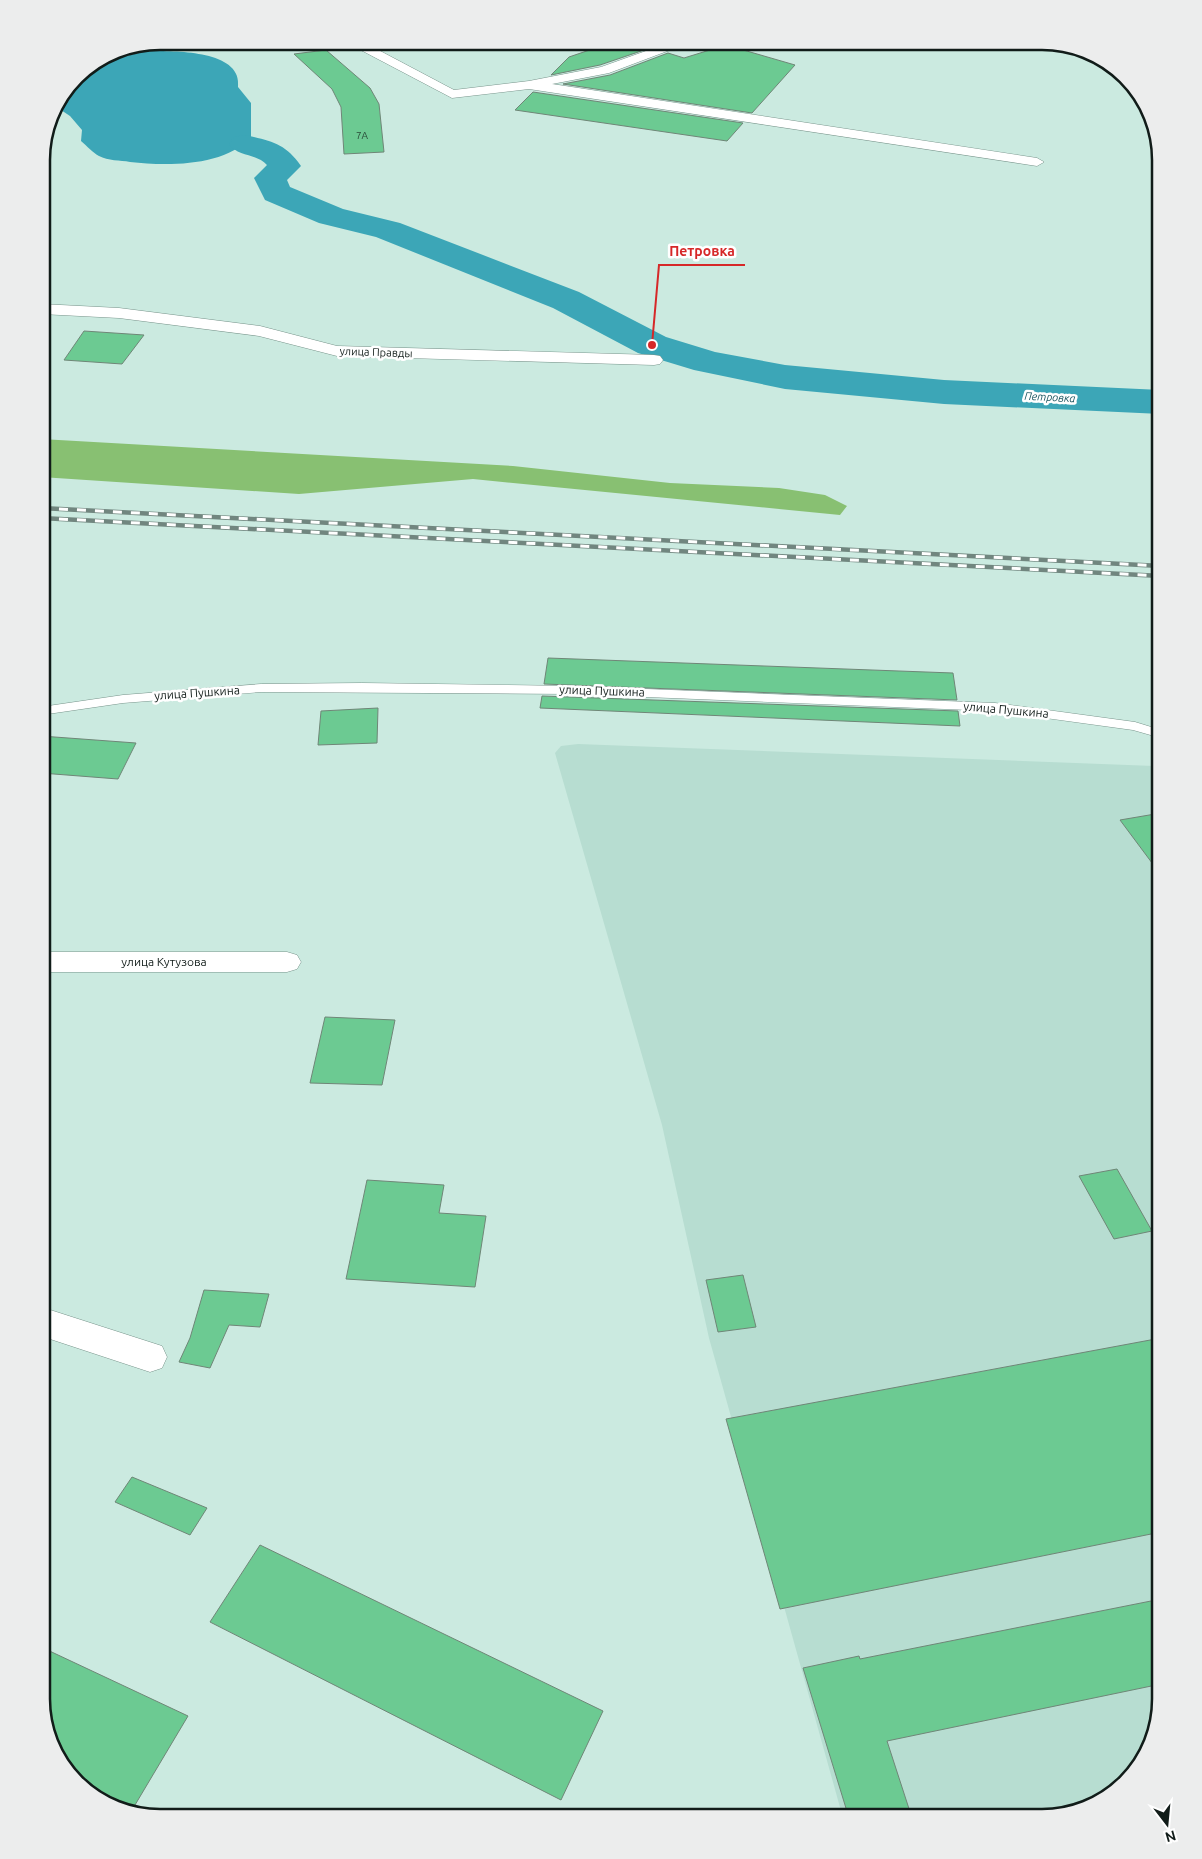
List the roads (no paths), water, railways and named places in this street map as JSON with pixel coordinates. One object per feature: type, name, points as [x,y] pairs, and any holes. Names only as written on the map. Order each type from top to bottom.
[{"type":"street","points":[[368,50],[452,94],[529,84],[604,70],[662,50]]},
{"type":"street","points":[[529,84],[1037,162]]},
{"type":"street","name":"улица Правды","points":[[50,309],[119,313],[260,331],[337,351],[654,360]]},
{"type":"street","name":"улица Кутузова","points":[[50,962],[287,962]]},
{"type":"street","points":[[50,1324],[150,1356]]},
{"type":"lane","name":"улица Пушкина","points":[[50,710],[132,698],[261,688],[362,687],[572,690],[996,707],[1135,726],[1152,731]]},
{"type":"water","points":[[146,51],[187,52],[218,59],[229,65],[237,75],[238,87],[251,103],[251,137],[240,147],[226,154],[194,162],[161,164],[106,159],[99,156],[81,141],[82,130],[70,116],[61,110],[82,82],[105,65],[122,57]]},
{"type":"waterway","name":"Петровка","points":[[245,144],[272,152],[285,166],[270,178],[277,193],[331,216],[388,230],[566,300],[652,345],[708,362],[785,377],[944,392],[1152,402]]},
{"type":"railway","points":[[50,508],[1152,566]]},
{"type":"railway","points":[[50,518],[1152,576]]},
{"type":"place","name":"Петровка","points":[[652,345]]}]
